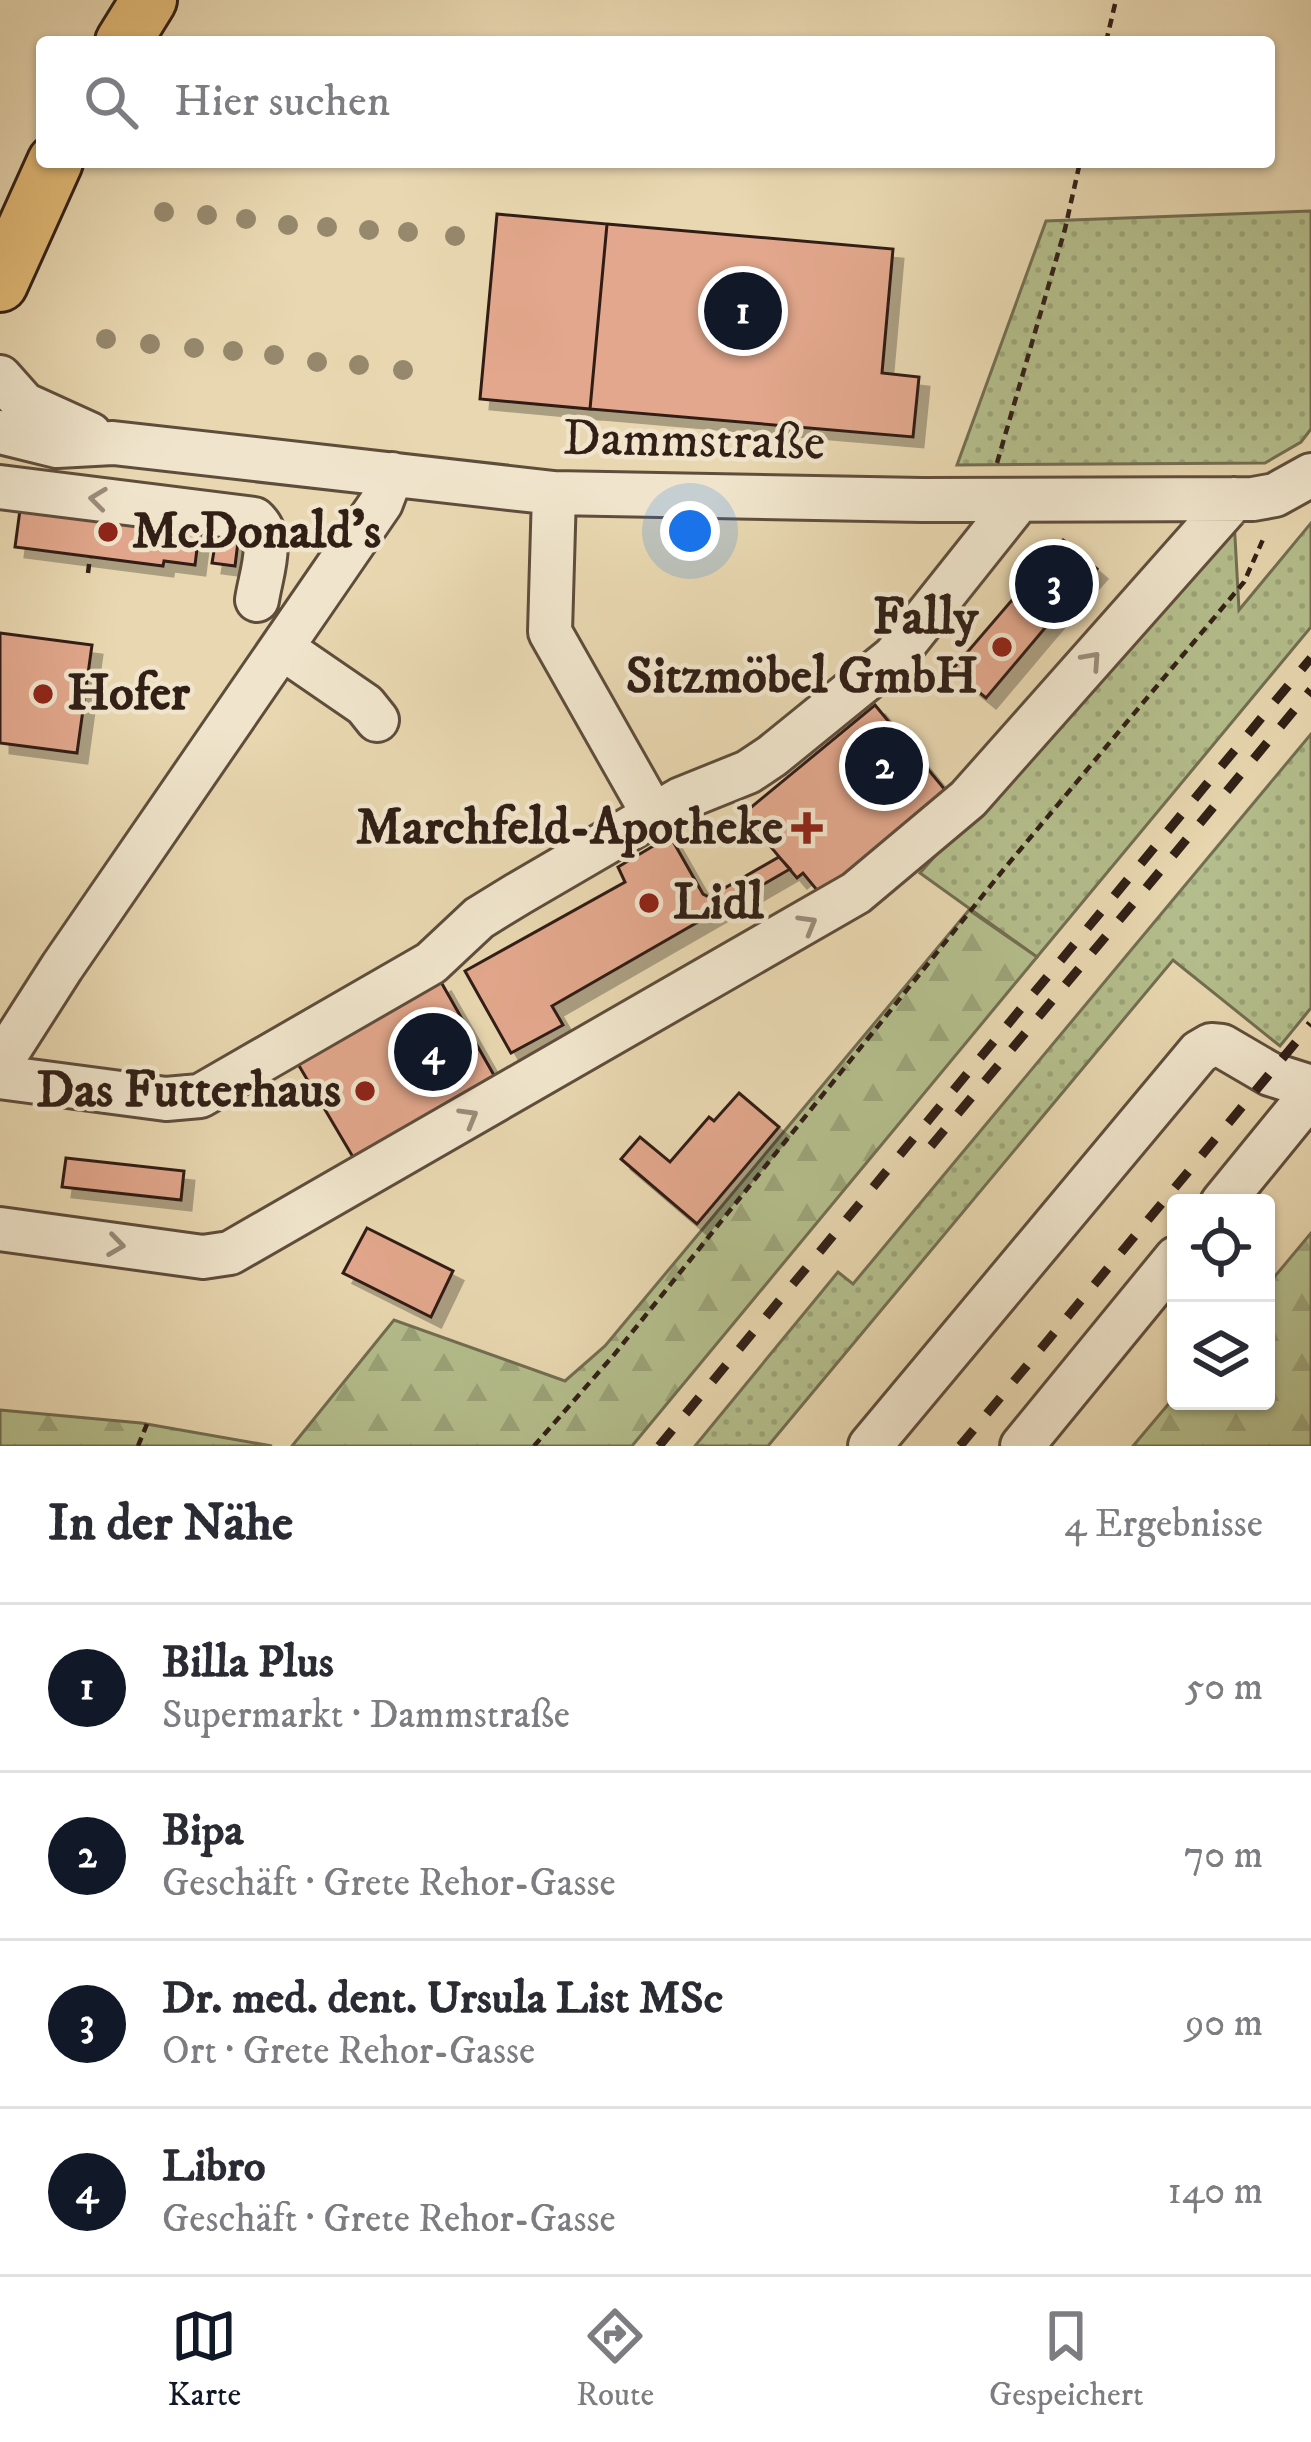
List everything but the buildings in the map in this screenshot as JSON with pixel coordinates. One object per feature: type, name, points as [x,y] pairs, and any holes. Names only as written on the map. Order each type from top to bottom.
[{"type":"main road","points":[[127,36],[149,0]]},
{"type":"main road","points":[[0,215],[37,168]]},
{"type":"main road","points":[[0,284],[52,168]]},
{"type":"street","name":"Dammstraße","points":[[0,377],[24,404],[113,443]]},
{"type":"street","name":"Dammstraße","points":[[0,432],[57,446],[113,443],[554,493],[1007,485],[1273,490]]},
{"type":"street","points":[[0,1064],[381,503],[392,475]]},
{"type":"street","points":[[0,1077],[166,1099],[200,1096],[430,963],[479,917],[653,814],[748,772],[875,675],[894,657],[1007,485]]},
{"type":"street","points":[[0,487],[254,519],[267,538],[256,599]]},
{"type":"street","points":[[0,1229],[203,1257],[230,1253],[827,912],[968,799],[1273,490]]},
{"type":"street","points":[[554,493],[550,632],[653,814]]},
{"type":"street","points":[[283,648],[365,705],[377,720]]},
{"type":"street","points":[[870,1446],[1199,1052],[1211,1046],[1222,1046],[1270,1074],[1311,1090],[1229,1194]]},
{"type":"street","points":[[1022,1446],[1167,1269]]},
{"type":"path","points":[[1107,36],[1115,0]]},
{"type":"path","points":[[1007,485],[1079,168]]},
{"type":"path","points":[[534,1446],[613,1356],[1004,869],[1244,582],[1261,550],[1273,490]]},
{"type":"path","points":[[88,573],[90,556]]},
{"type":"path","points":[[138,1446],[147,1424]]},
{"type":"green space","points":[[1311,211],[1311,429],[1301,442],[1265,463],[957,465],[1046,221]]},
{"type":"green space","points":[[1234,519],[1239,610],[1311,523],[1311,627],[1037,957],[920,873]]},
{"type":"green space","points":[[1311,734],[1311,1008],[1280,1046],[1173,960],[768,1446],[695,1446],[838,1272],[853,1284]]},
{"type":"green space","points":[[969,910],[1037,957],[632,1446],[292,1446],[394,1320],[565,1381],[605,1346]]},
{"type":"green space","points":[[1311,1233],[1311,1446],[1133,1446],[1167,1406],[1167,1410],[1275,1410],[1275,1276]]},
{"type":"green space","points":[[0,1410],[141,1423],[272,1446],[0,1446]]},
{"type":"railway","points":[[659,1446],[1311,658]]},
{"type":"railway","points":[[931,1146],[1311,690]]},
{"type":"railway","points":[[960,1446],[1311,1024]]},
{"type":"place","name":"Billa Plus","points":[[743,311]]},
{"type":"place","name":"McDonald's","points":[[108,532]]},
{"type":"place","name":"Dr. med. dent. Ursula List MSc","points":[[1054,584]]},
{"type":"place","name":"Fally Sitzmöbel GmbH","points":[[1002,647]]},
{"type":"place","name":"Hofer","points":[[43,694]]},
{"type":"place","name":"Bipa","points":[[884,766]]},
{"type":"place","name":"Marchfeld-Apotheke","points":[[807,828]]},
{"type":"place","name":"Lidl","points":[[649,903]]},
{"type":"place","name":"Libro","points":[[433,1052]]},
{"type":"place","name":"Das Futterhaus","points":[[365,1091]]}]
